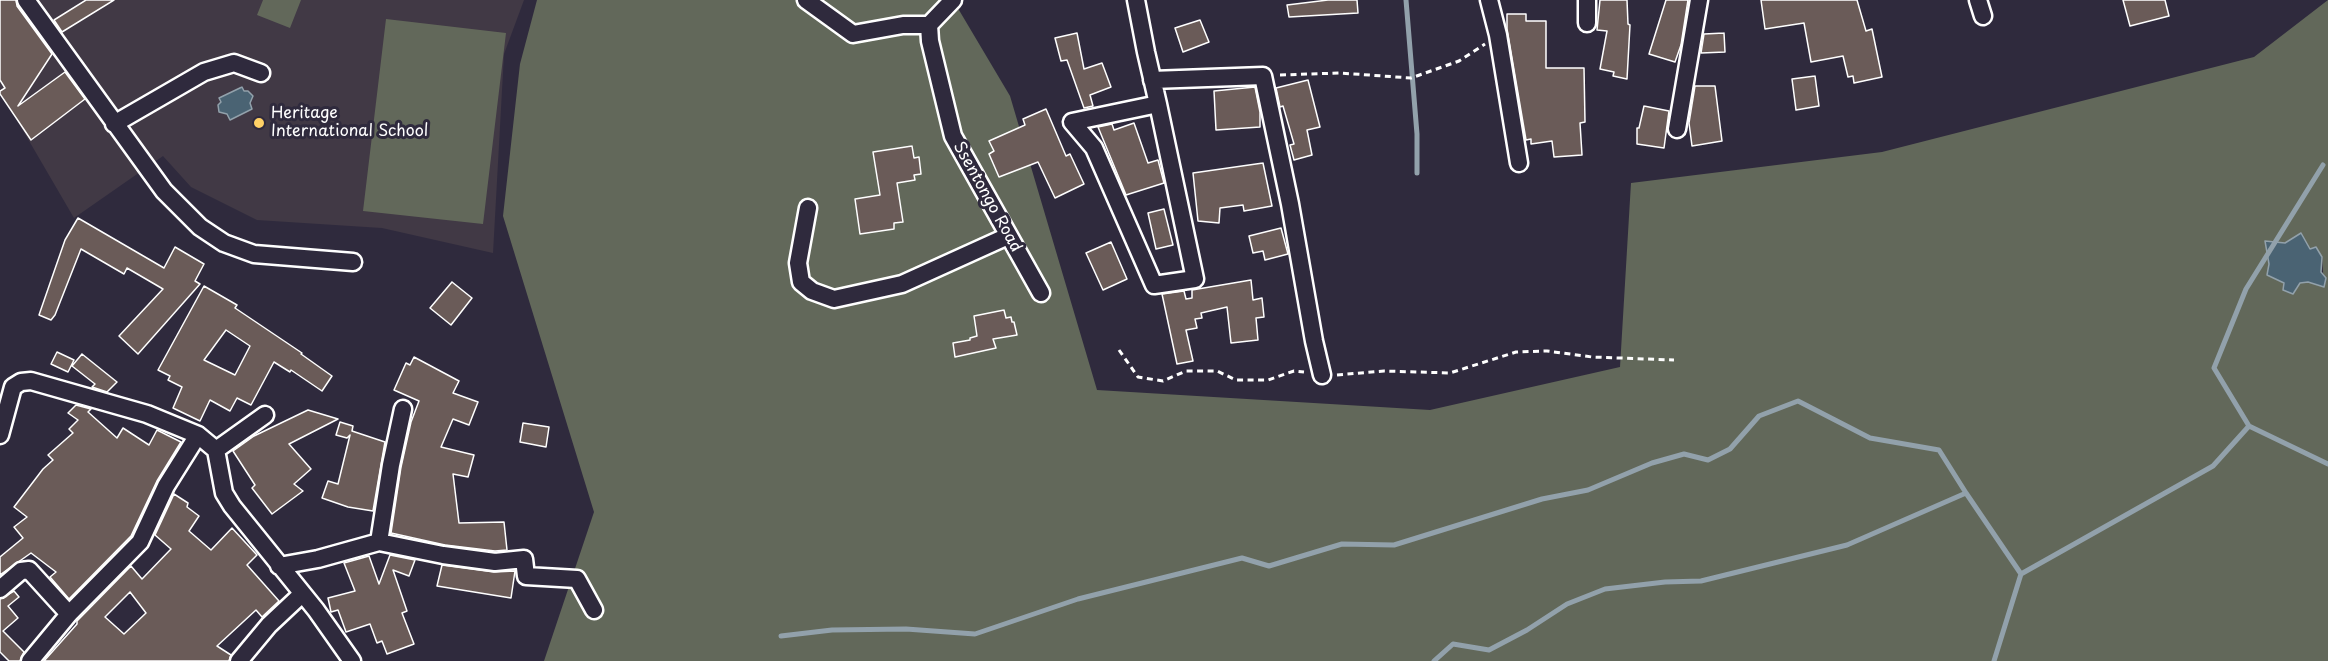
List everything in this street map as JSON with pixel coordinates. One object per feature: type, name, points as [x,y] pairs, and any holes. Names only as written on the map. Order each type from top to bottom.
[{"type":"street","points":[[26,0],[164,191],[200,227],[224,243],[254,254],[354,262]]},
{"type":"street","points":[[806,0],[853,34],[903,25],[929,25],[953,0]]},
{"type":"street","points":[[1137,0],[1195,279],[1154,285],[1094,148],[1072,122],[1158,104]]},
{"type":"street","points":[[1489,0],[1498,35],[1519,163]]},
{"type":"street","points":[[1587,0],[1587,23]]},
{"type":"street","points":[[1677,129],[1699,0]]},
{"type":"street","points":[[1978,0],[1983,16]]},
{"type":"street","name":"Ssentongo Road","points":[[929,25],[930,41],[953,136],[1041,293]]},
{"type":"street","points":[[114,124],[204,72],[234,63],[261,73]]},
{"type":"street","points":[[1152,80],[1263,76],[1322,375]]},
{"type":"street","points":[[808,208],[798,263],[801,282],[812,291],[834,299],[902,284],[1008,236]]},
{"type":"street","points":[[0,435],[13,387],[21,382],[31,381],[147,414],[198,435],[216,450],[224,493],[240,517],[316,610],[352,661]]},
{"type":"street","points":[[379,542],[391,465],[403,409]]},
{"type":"street","points":[[216,450],[265,415]]},
{"type":"street","points":[[30,661],[69,614],[140,542],[166,486],[198,435]]},
{"type":"street","points":[[279,566],[379,542],[443,555],[495,562],[524,559],[526,576],[577,579],[594,610]]},
{"type":"street","points":[[0,589],[21,571],[29,570],[69,614]]},
{"type":"street","points":[[238,661],[269,625],[302,594]]},
{"type":"path","points":[[1263,76],[1340,73],[1411,78],[1459,61],[1498,35]]},
{"type":"path","points":[[1119,350],[1138,377],[1163,381],[1186,371],[1217,371],[1236,380],[1268,380],[1294,371],[1322,375],[1384,371],[1450,373],[1516,352],[1548,351],[1592,357],[1674,360]]},
{"type":"shaded area","name":"Heritage International School","points":[[0,0],[524,0],[504,54],[493,253],[382,228],[257,220],[191,187],[163,156],[74,218],[0,91]]},
{"type":"green space","points":[[263,0],[301,0],[290,28],[257,15]]},
{"type":"green space","points":[[537,0],[953,0],[1010,96],[1097,390],[1430,410],[1620,367],[1631,183],[1882,152],[2254,57],[2328,0],[2328,661],[544,661],[594,512],[503,216],[520,64]],"holes":[[[2310,250],[2322,257],[2324,286],[2308,282],[2300,283],[2293,294],[2283,290],[2284,283],[2268,275],[2269,264]]]},
{"type":"green space","points":[[386,19],[506,33],[483,224],[363,211]]},
{"type":"water","points":[[242,87],[244,91],[248,91],[253,96],[250,103],[252,109],[230,120],[227,114],[219,112],[218,105],[221,102],[219,98]]},
{"type":"water","points":[[2301,233],[2310,249],[2316,247],[2322,257],[2321,272],[2326,278],[2324,287],[2308,282],[2300,283],[2293,294],[2283,290],[2284,283],[2267,275],[2269,264],[2265,241],[2285,243]]},
{"type":"building","points":[[0,0],[16,0],[17,6],[52,54],[18,106],[65,72],[85,99],[31,140],[0,94],[0,91],[5,88],[0,80]]},
{"type":"building","points":[[86,0],[114,0],[62,32],[54,20]]},
{"type":"building","points":[[1328,0],[1357,0],[1358,13],[1289,17],[1287,5]]},
{"type":"building","points":[[1600,0],[1627,0],[1628,24],[1630,25],[1627,79],[1613,76],[1614,72],[1600,69],[1607,31],[1597,30]]},
{"type":"building","points":[[1666,0],[1688,0],[1681,45],[1675,62],[1649,54]]},
{"type":"building","points":[[1761,0],[1857,0],[1866,31],[1872,29],[1882,77],[1854,83],[1853,76],[1848,77],[1843,56],[1811,62],[1804,23],[1765,29]]},
{"type":"building","points":[[2123,0],[2165,0],[2169,16],[2130,26]]},
{"type":"building","points":[[1507,14],[1526,14],[1526,21],[1546,21],[1546,68],[1584,68],[1585,122],[1580,123],[1582,155],[1554,157],[1552,141],[1531,144],[1531,139],[1526,140],[1507,29]]},
{"type":"building","points":[[1200,20],[1209,42],[1183,52],[1175,28]]},
{"type":"building","points":[[1077,33],[1084,69],[1102,63],[1111,87],[1090,95],[1093,106],[1084,108],[1067,60],[1061,61],[1055,38]]},
{"type":"building","points":[[1724,33],[1725,52],[1701,53],[1704,34]]},
{"type":"building","points":[[1815,76],[1819,106],[1796,110],[1792,79]]},
{"type":"building","points":[[1308,80],[1320,127],[1307,130],[1312,155],[1294,160],[1290,145],[1294,144],[1283,106],[1280,107],[1276,88]]},
{"type":"building","points":[[1695,86],[1715,86],[1722,141],[1692,146],[1689,123]]},
{"type":"building","points":[[1255,87],[1260,112],[1260,127],[1216,130],[1214,91]]},
{"type":"building","points":[[1644,106],[1669,111],[1664,148],[1637,144],[1637,128],[1639,128]]},
{"type":"building","points":[[1046,109],[1066,156],[1070,154],[1084,184],[1055,198],[1038,162],[999,177],[989,154],[994,151],[989,141],[1025,125],[1023,119]]},
{"type":"building","points":[[1134,123],[1148,163],[1158,160],[1164,183],[1126,195],[1098,127],[1112,124],[1114,130]]},
{"type":"building","points":[[912,146],[914,158],[919,157],[921,174],[914,175],[915,180],[897,183],[903,222],[894,223],[894,229],[860,234],[855,199],[880,195],[873,152]]},
{"type":"building","points":[[1263,163],[1272,206],[1244,211],[1243,205],[1220,208],[1219,223],[1198,221],[1193,173]]},
{"type":"building","points":[[1164,209],[1173,245],[1156,249],[1148,213]]},
{"type":"building","points":[[78,218],[164,268],[175,247],[204,264],[195,281],[200,284],[138,354],[119,336],[163,289],[127,268],[124,274],[81,249],[55,315],[51,320],[39,315],[65,240]]},
{"type":"building","points":[[1281,228],[1288,254],[1265,260],[1263,251],[1253,253],[1249,236]]},
{"type":"building","points":[[1111,242],[1127,279],[1103,290],[1086,253]]},
{"type":"building","points":[[1251,280],[1253,300],[1262,298],[1264,317],[1256,318],[1258,340],[1231,343],[1227,307],[1201,313],[1202,318],[1195,319],[1197,328],[1186,330],[1193,361],[1177,364],[1162,294],[1184,291],[1186,299],[1192,298],[1192,290]]},
{"type":"building","points":[[452,282],[472,298],[451,325],[430,308]]},
{"type":"building","points":[[204,286],[237,305],[235,308],[332,376],[322,391],[291,370],[290,372],[274,362],[251,405],[237,398],[230,411],[210,400],[200,421],[173,408],[182,387],[168,380],[170,376],[158,370]],"holes":[[[226,330],[250,346],[235,375],[204,360]]]},
{"type":"building","points":[[1004,310],[1006,318],[1011,317],[1014,322],[1017,335],[993,339],[996,348],[955,357],[953,343],[970,340],[977,336],[974,316]]},
{"type":"building","points":[[57,352],[74,360],[68,372],[51,364]]},
{"type":"building","points":[[82,354],[117,382],[107,392],[92,387],[95,384],[72,366]]},
{"type":"building","points":[[414,357],[459,381],[453,393],[478,402],[469,425],[453,419],[441,447],[474,455],[468,477],[453,474],[459,523],[504,522],[507,550],[495,551],[445,545],[391,533],[401,467],[411,422],[419,401],[394,390],[406,363],[410,365]]},
{"type":"building","points":[[76,405],[91,409],[88,412],[117,438],[123,428],[149,445],[157,430],[181,442],[157,481],[131,536],[69,599],[50,577],[56,572],[31,553],[0,575],[0,557],[23,538],[14,527],[27,517],[14,507],[43,469],[53,460],[48,455],[73,433],[69,429],[78,420],[68,413]]},
{"type":"building","points":[[308,410],[338,419],[289,444],[311,469],[294,484],[303,491],[272,514],[252,488],[255,485],[233,451],[254,436]]},
{"type":"building","points":[[340,422],[353,426],[352,431],[385,442],[373,511],[348,507],[322,498],[328,481],[338,484],[350,435],[347,438],[336,435]]},
{"type":"building","points":[[523,423],[549,427],[546,447],[520,442]]},
{"type":"building","points":[[174,494],[188,503],[187,507],[199,516],[189,531],[211,550],[232,528],[257,555],[247,565],[279,601],[262,617],[256,610],[217,646],[231,655],[229,661],[44,661],[77,624],[77,621],[131,566],[142,579],[171,549],[155,535]],"holes":[[[130,592],[146,613],[124,634],[105,617]]]},
{"type":"building","points":[[390,555],[415,560],[409,576],[393,570],[407,611],[402,613],[414,644],[387,654],[382,641],[377,643],[370,624],[346,632],[338,610],[331,612],[328,598],[355,591],[344,563],[369,556],[379,584]]},
{"type":"building","points":[[442,565],[494,572],[515,571],[511,598],[437,586]]},
{"type":"building","points":[[14,591],[19,597],[8,606],[18,618],[3,631],[24,652],[20,661],[9,661],[0,652],[0,599]]},
{"type":"waterway","points":[[1406,0],[1417,134],[1417,173]]},
{"type":"waterway","points":[[2323,165],[2246,289],[2214,368],[2249,426],[2328,464]]},
{"type":"waterway","points":[[781,636],[832,630],[906,629],[975,634],[1078,599],[1242,558],[1269,566],[1342,544],[1394,545],[1542,499],[1588,490],[1652,463],[1684,454],[1708,460],[1730,449],[1759,416],[1798,401],[1870,438],[1939,450],[1966,493]]},
{"type":"waterway","points":[[1434,661],[1453,644],[1489,650],[1527,630],[1567,604],[1605,589],[1665,582],[1701,581],[1847,545],[1966,493],[2021,574],[2213,466],[2249,426]]},
{"type":"waterway","points":[[1994,661],[2021,574]]},
{"type":"place","name":"Heritage International School","points":[[259,123]]}]
